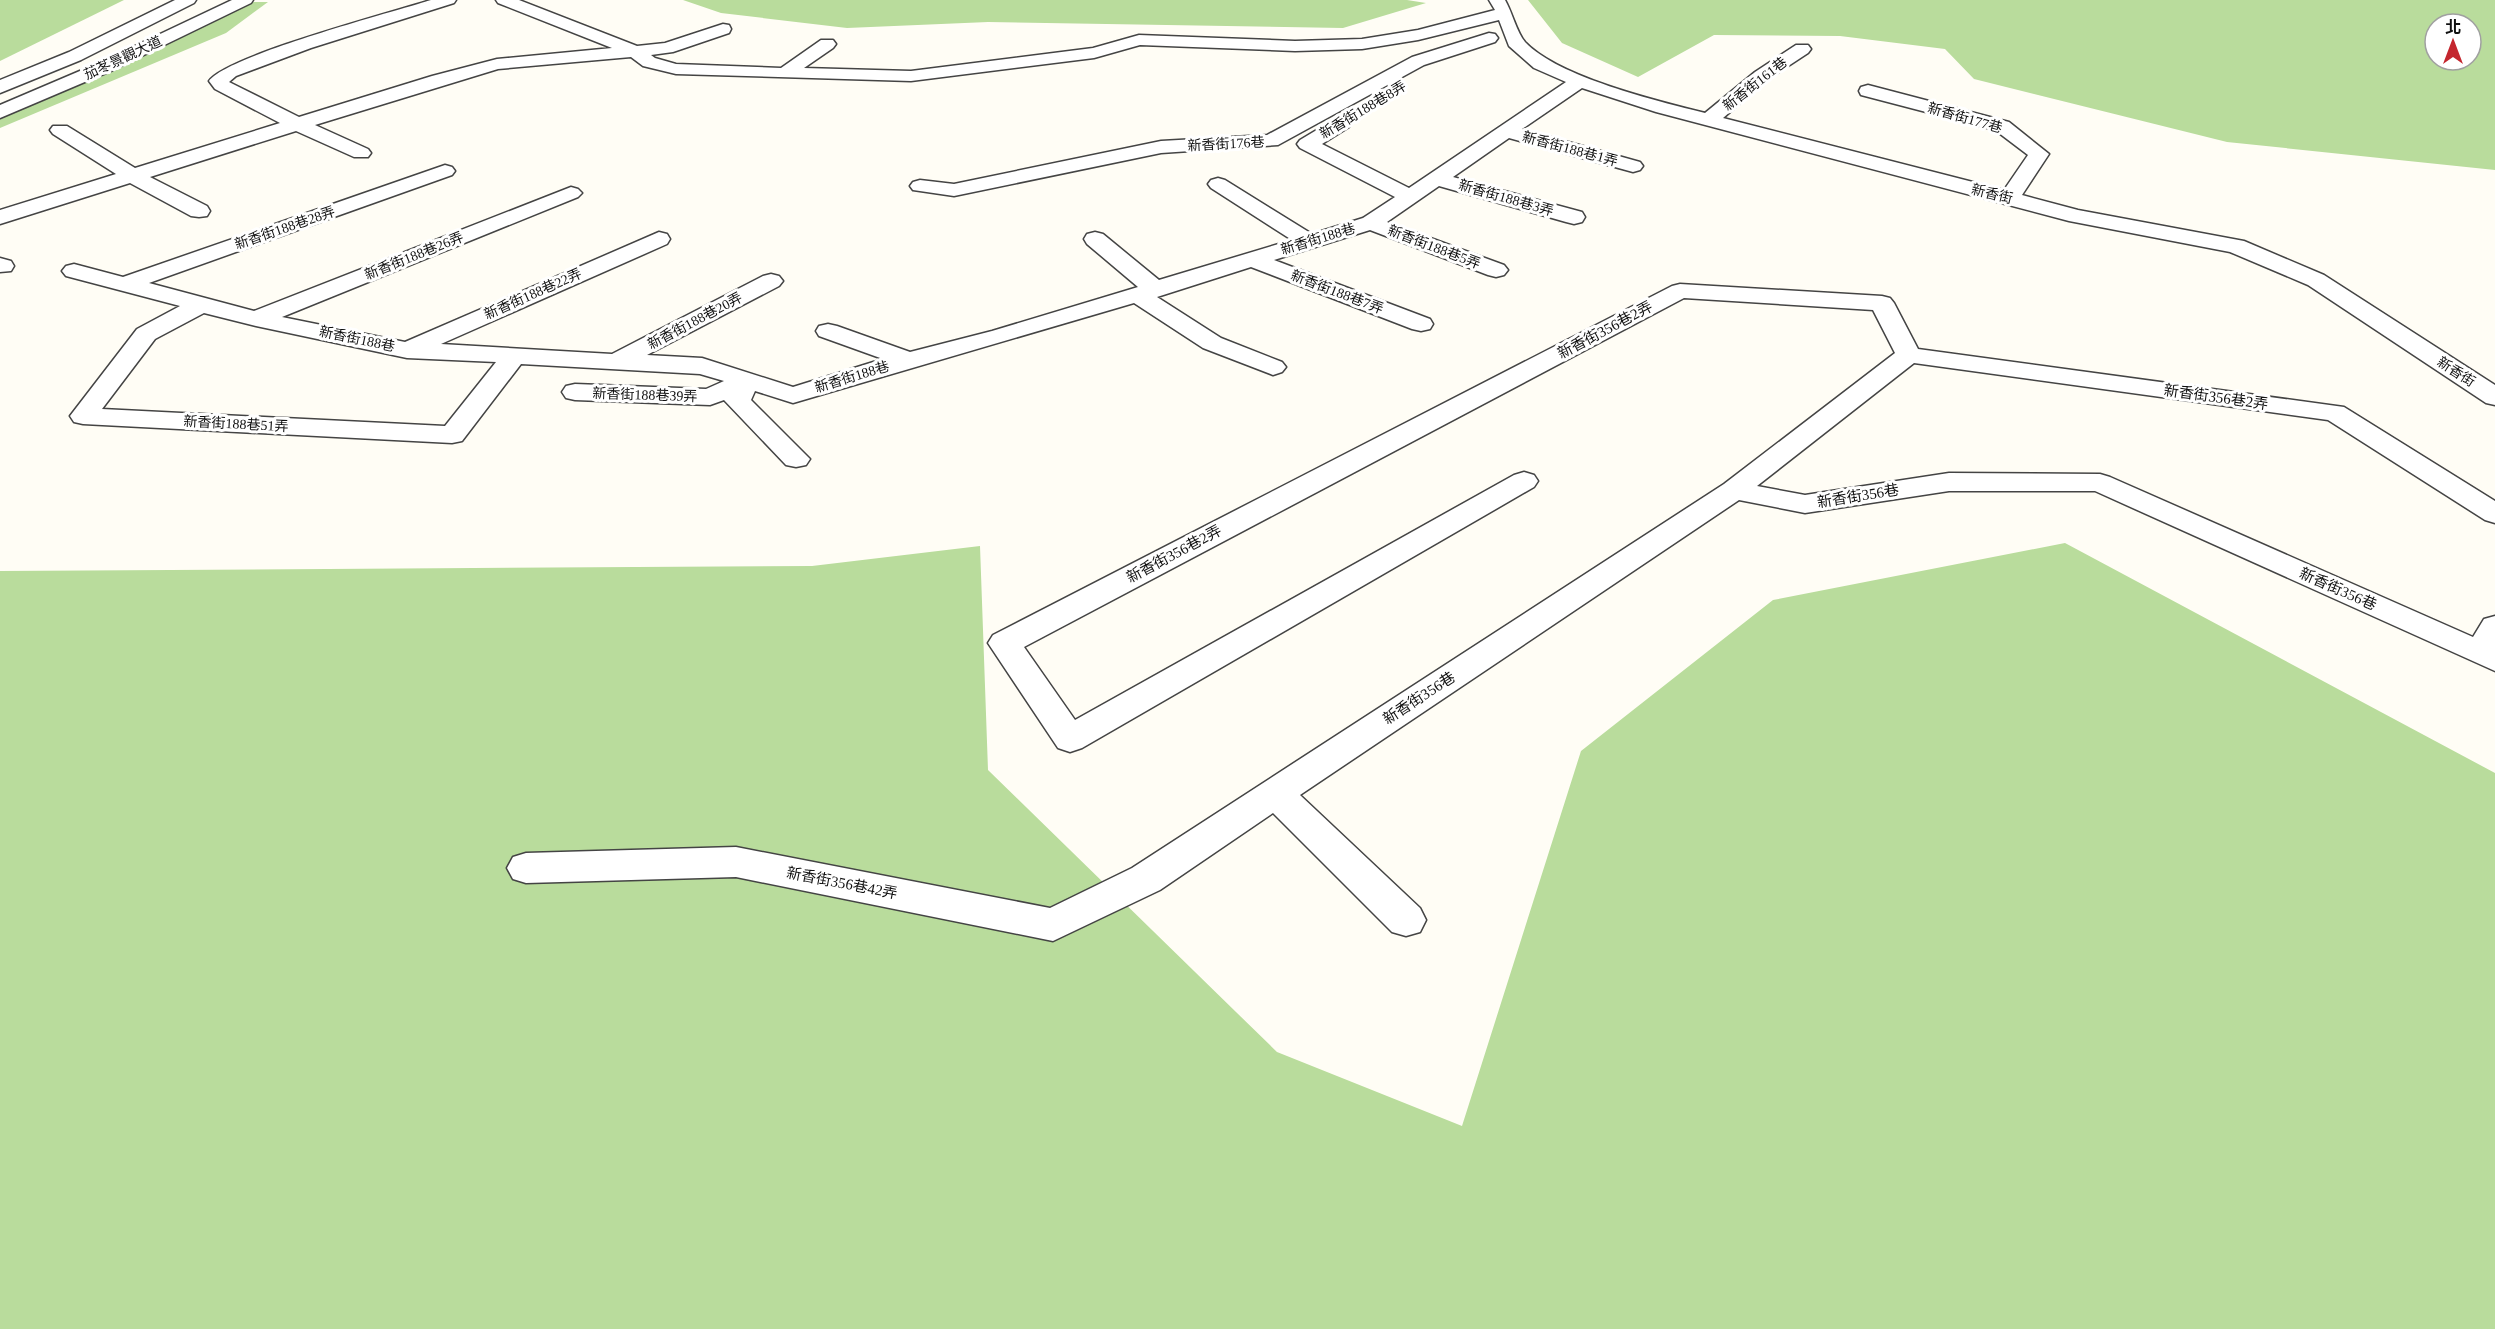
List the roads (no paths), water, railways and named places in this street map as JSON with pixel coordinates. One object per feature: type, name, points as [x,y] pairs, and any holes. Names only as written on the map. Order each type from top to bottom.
[{"type":"street","points":[[0,75],[168,0]]},
{"type":"street","name":"茄苳景觀大道","points":[[0,87],[75,56],[188,0]]},
{"type":"street","name":"茄苳景觀大道","points":[[0,102],[98,59],[218,0]]},
{"type":"street","name":"茄苳景觀大道","points":[[0,112],[107,66],[245,0]]},
{"type":"street","points":[[361,153],[299,125],[220,85],[218,81],[230,72],[305,44],[448,0]]},
{"type":"street","points":[[504,0],[635,51],[649,62],[676,69],[911,76],[1094,53],[1139,40],[1295,46],[1362,44],[1418,35],[1504,15]]},
{"type":"street","name":"新香街","points":[[1504,15],[1515,42],[1540,64],[1580,81],[1663,108],[2077,216],[2236,246],[2316,280],[2495,397]]},
{"type":"street","name":"新香街176巷","points":[[920,186],[954,190],[1161,147],[1271,141],[1504,15]]},
{"type":"street","points":[[0,217],[438,80],[497,64],[667,48],[723,29]]},
{"type":"street","points":[[785,73],[827,44]]},
{"type":"street","name":"新香街161巷","points":[[1709,120],[1761,76],[1802,50]]},
{"type":"street","name":"新香街188巷8弄","points":[[1410,196],[1306,144],[1432,68],[1461,66]]},
{"type":"street","name":"新香街188巷","points":[[74,271],[256,319],[407,350],[702,366],[793,395],[908,360],[1001,336],[1371,223],[1580,81]]},
{"type":"street","name":"新香街177巷","points":[[1868,91],[2002,126],[2039,154],[2009,198]]},
{"type":"street","points":[[60,130],[133,176],[199,211]]},
{"type":"street","name":"新香街188巷1弄","points":[[1506,131],[1633,166]]},
{"type":"street","name":"新香街188巷28弄","points":[[124,284],[445,171]]},
{"type":"street","name":"新香街188巷3弄","points":[[1437,179],[1574,217]]},
{"type":"street","points":[[1218,184],[1310,242]]},
{"type":"street","name":"新香街188巷26弄","points":[[256,319],[571,193]]},
{"type":"street","name":"新香街188巷5弄","points":[[1371,223],[1496,270]]},
{"type":"street","name":"新香街188巷22弄","points":[[407,350],[659,239]]},
{"type":"street","points":[[1095,239],[1147,292],[1212,343],[1273,367]]},
{"type":"street","name":"新香街188巷7弄","points":[[1253,260],[1421,324]]},
{"type":"street","name":"新香街188巷20弄","points":[[620,360],[771,281]]},
{"type":"street","name":"新香街356巷2弄","points":[[1524,481],[1070,740],[1004,643],[1680,291],[1882,303],[1910,355],[2335,413],[2495,514]]},
{"type":"street","name":"新香街188巷51弄","points":[[201,305],[146,334],[83,416],[452,435],[515,355]]},
{"type":"street","points":[[828,331],[908,360]]},
{"type":"street","points":[[1734,490],[1910,355]]},
{"type":"street","points":[[748,380],[737,401],[796,459]]},
{"type":"street","name":"新香街188巷39弄","points":[[575,392],[710,397],[748,380]]},
{"type":"street","name":"新香街356巷","points":[[1146,879],[1734,490],[1805,504],[1949,482],[2100,483],[2490,647]]},
{"type":"street","points":[[1275,793],[1406,920]]},
{"type":"street","name":"新香街356巷42弄","points":[[526,868],[736,862],[1053,925],[1146,879]]}]
